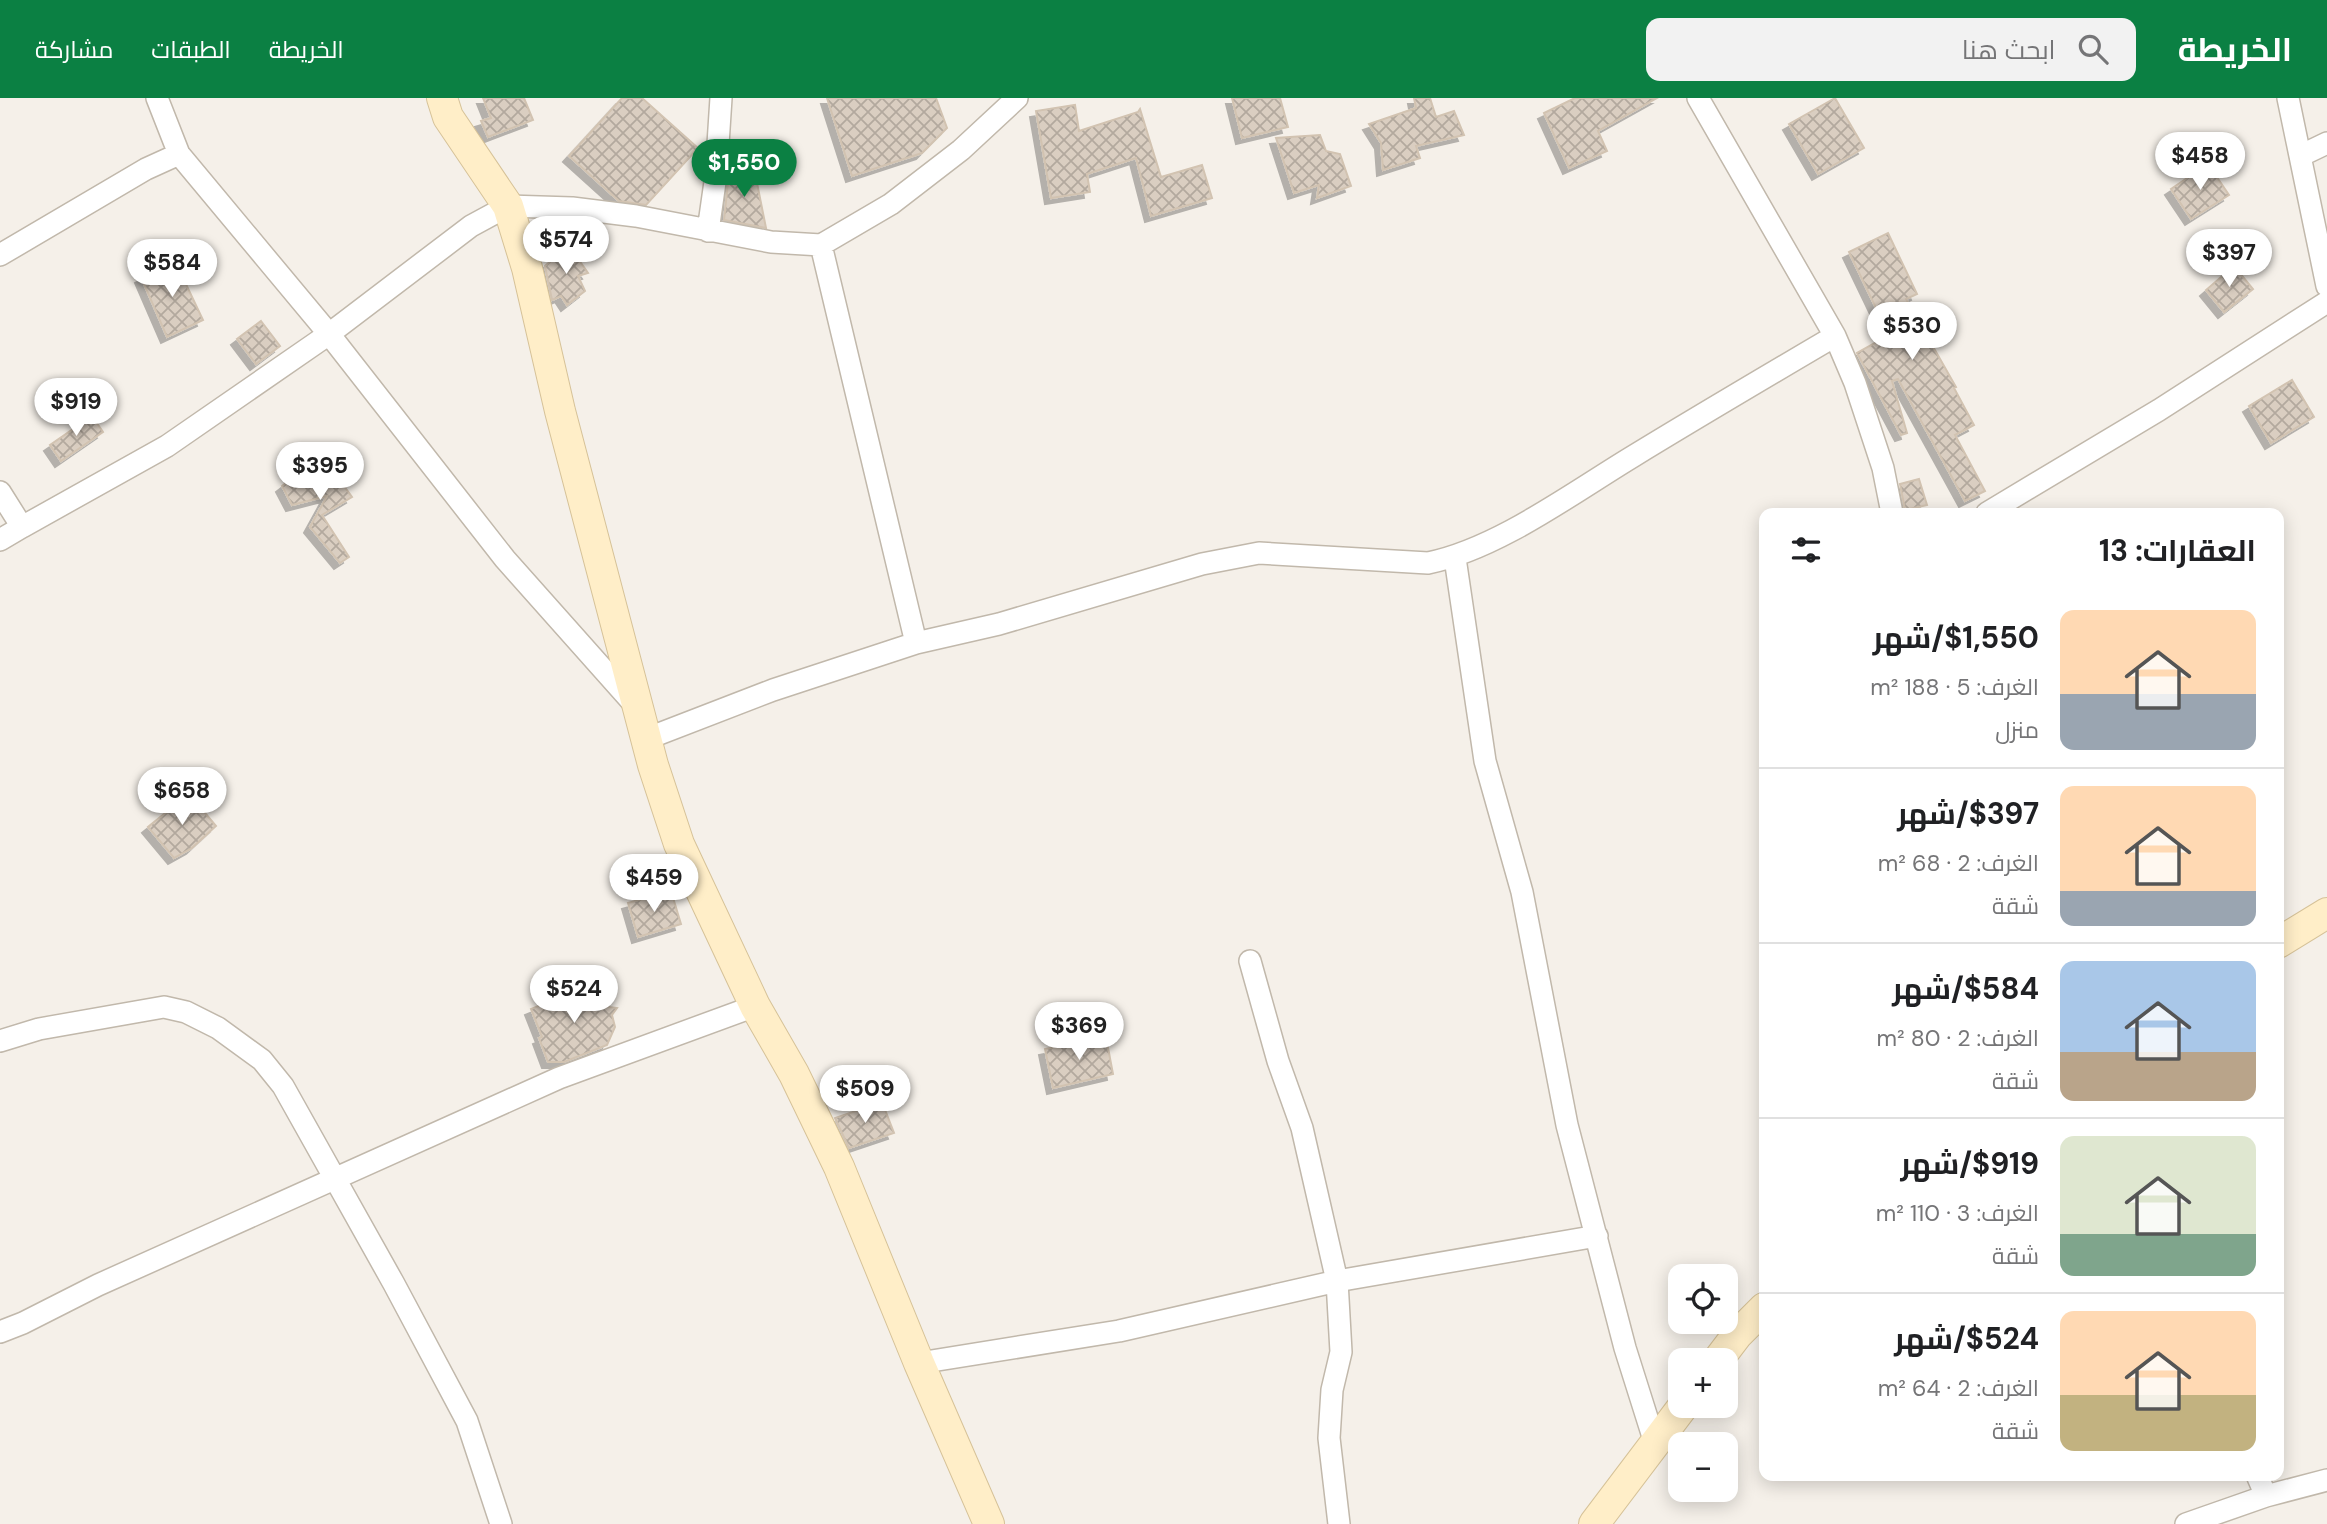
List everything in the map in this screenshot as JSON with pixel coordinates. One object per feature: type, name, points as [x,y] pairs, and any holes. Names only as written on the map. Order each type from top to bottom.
[{"type":"street","points":[[157,98],[179,154],[329,334],[505,559],[638,708]]},
{"type":"street","points":[[442,98],[448,117],[508,206],[527,268],[560,411],[646,739],[679,844],[755,1006],[794,1074],[839,1167],[919,1363],[989,1524]]},
{"type":"street","points":[[708,231],[717,163],[721,98]]},
{"type":"street","points":[[0,540],[167,446],[329,334],[471,226],[508,206],[572,208],[636,216],[771,242],[821,245],[891,204],[961,150],[1017,98]]},
{"type":"street","points":[[1698,98],[1835,337],[1855,383],[1883,468],[1891,508]]},
{"type":"street","points":[[2288,98],[2327,286]]},
{"type":"street","points":[[2300,156],[2327,143]]},
{"type":"street","points":[[0,255],[146,169],[179,154]]},
{"type":"street","points":[[821,245],[916,643]]},
{"type":"street","points":[[1995,508],[2159,410],[2327,302]]},
{"type":"street","points":[[646,739],[773,690],[916,643],[999,624],[1202,564],[1259,553],[1428,563],[1455,558],[1490,542],[1542,512],[1835,337]]},
{"type":"street","points":[[0,492],[22,527]]},
{"type":"street","points":[[1455,558],[1485,761],[1522,892],[1567,1125],[1625,1348],[1655,1443]]},
{"type":"street","points":[[2284,939],[2327,913]]},
{"type":"street","points":[[1250,961],[1278,1061],[1302,1128],[1337,1282],[1341,1352],[1332,1390],[1329,1438],[1339,1524]]},
{"type":"street","points":[[0,1332],[110,1279],[559,1078],[755,1006]]},
{"type":"street","points":[[0,1041],[39,1029],[164,1007],[186,1012],[218,1028],[262,1060],[283,1086],[394,1284],[467,1422],[501,1524]]},
{"type":"street","points":[[919,1363],[1119,1331],[1337,1282],[1597,1236]]},
{"type":"street","points":[[1727,1348],[1759,1313]]},
{"type":"street","points":[[1594,1524],[1674,1418]]},
{"type":"street","points":[[2186,1524],[2266,1496],[2327,1480]]},
{"type":"street","points":[[2260,1481],[2266,1496]]},
{"type":"building","points":[[483,98],[524,98],[533,120],[488,137],[481,121],[491,118]]},
{"type":"building","points":[[622,98],[642,98],[698,148],[646,205],[619,201],[569,156]]},
{"type":"building","points":[[827,98],[936,98],[947,128],[922,153],[852,176]]},
{"type":"building","points":[[1232,98],[1280,98],[1288,127],[1242,138]]},
{"type":"building","points":[[1414,98],[1430,98],[1436,117],[1454,111],[1464,135],[1416,146],[1420,158],[1383,170],[1381,143],[1369,124],[1416,108]]},
{"type":"building","points":[[1575,98],[1657,98],[1598,131],[1607,151],[1569,168],[1544,113]]},
{"type":"building","points":[[1835,98],[1864,148],[1818,174],[1789,124]]},
{"type":"building","points":[[1075,105],[1079,131],[1138,112],[1140,109],[1161,177],[1202,165],[1212,198],[1151,216],[1136,158],[1087,174],[1090,192],[1051,198],[1036,111]]},
{"type":"building","points":[[1320,135],[1326,151],[1340,154],[1351,186],[1317,198],[1319,185],[1294,193],[1276,138]]},
{"type":"building","points":[[2208,164],[2229,195],[2191,219],[2171,189]]},
{"type":"building","points":[[754,168],[766,228],[724,220],[729,173]]},
{"type":"building","points":[[1888,233],[1917,294],[1906,299],[1956,387],[1954,388],[1974,425],[1955,435],[1985,491],[1965,501],[1898,379],[1892,381],[1907,433],[1901,435],[1857,353],[1889,335],[1849,252]]},
{"type":"building","points":[[569,246],[588,273],[578,276],[585,291],[567,305],[561,296],[552,300],[545,266]]},
{"type":"building","points":[[175,261],[203,320],[167,337],[141,277]]},
{"type":"building","points":[[2234,266],[2253,289],[2224,312],[2206,290]]},
{"type":"building","points":[[261,321],[280,346],[256,364],[237,339]]},
{"type":"building","points":[[2292,380],[2314,417],[2271,443],[2249,406]]},
{"type":"building","points":[[92,416],[103,432],[61,461],[50,445]]},
{"type":"building","points":[[323,460],[336,482],[338,478],[352,497],[322,515],[349,557],[340,563],[310,527],[327,496],[292,505],[282,486],[308,466],[313,470]]},
{"type":"building","points":[[1919,479],[1927,505],[1905,508],[1900,484]]},
{"type":"building","points":[[189,794],[216,826],[192,848],[174,858],[148,827]]},
{"type":"building","points":[[671,891],[681,924],[638,937],[628,903]]},
{"type":"building","points":[[592,984],[601,1006],[617,1008],[612,1015],[615,1027],[607,1045],[564,1062],[548,1062],[531,1009]]},
{"type":"building","points":[[1106,1037],[1113,1074],[1053,1088],[1045,1049]]},
{"type":"building","points":[[882,1102],[894,1133],[849,1148],[835,1118]]}]
